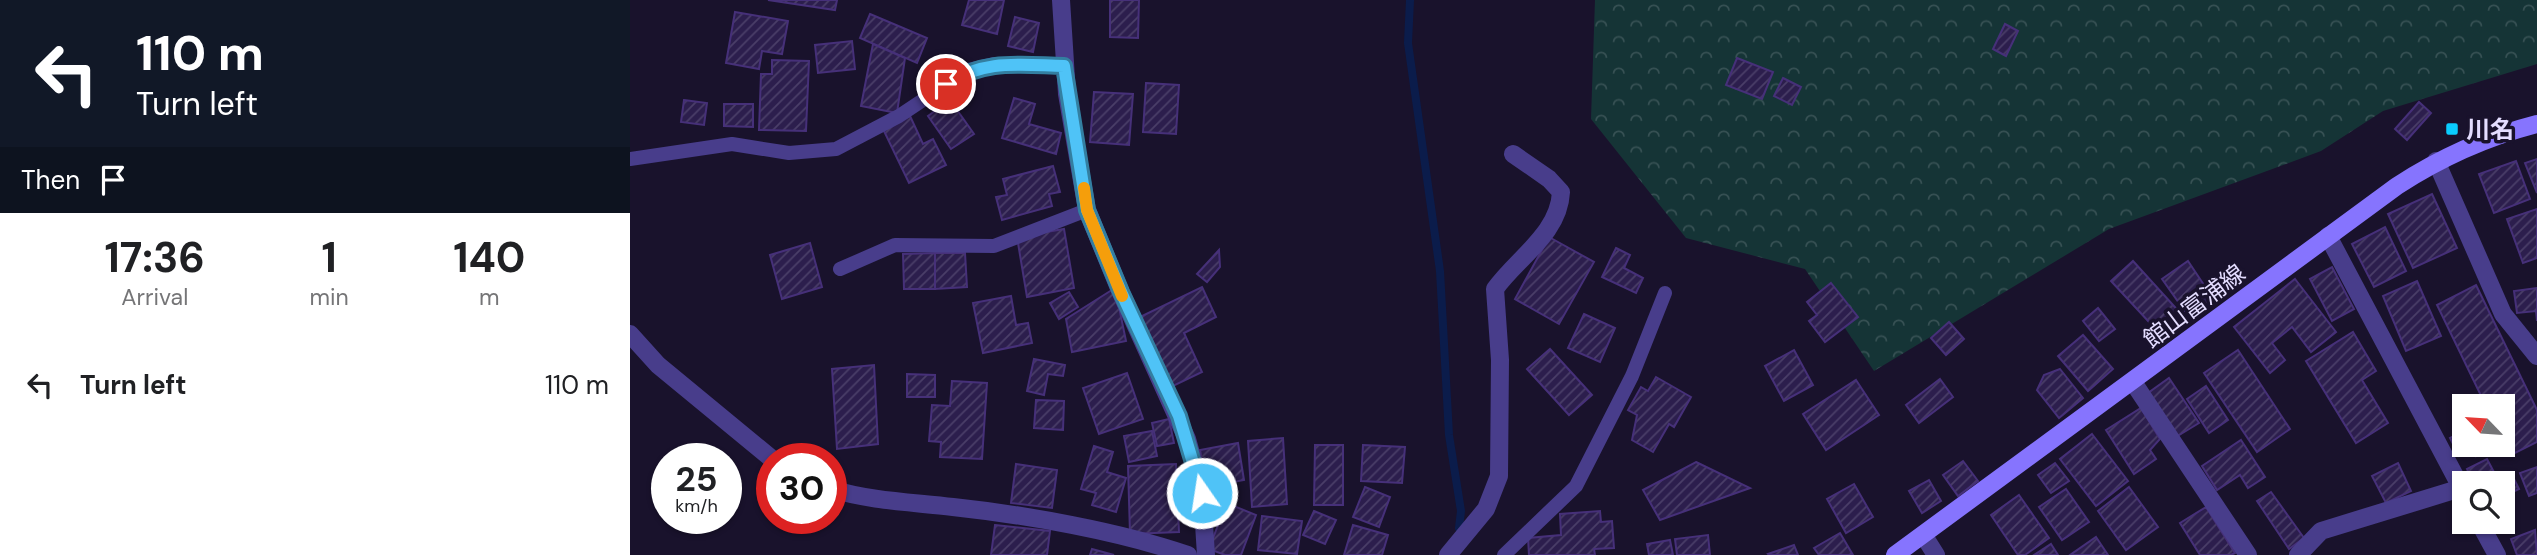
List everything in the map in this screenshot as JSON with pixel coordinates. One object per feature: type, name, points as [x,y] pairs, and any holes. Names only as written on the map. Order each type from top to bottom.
[{"type":"main road","name":"館山富浦線","points":[[1895,555],[2328,236],[2435,161],[2495,136],[2537,124]]},
{"type":"street","points":[[1060,0],[1064,66],[1087,210],[1187,439],[1202,493],[1206,555]]},
{"type":"street","points":[[1448,555],[1486,509],[1499,476],[1500,360],[1495,289],[1541,237],[1560,208],[1561,192],[1549,178],[1514,154]]},
{"type":"street","points":[[2435,161],[2503,314],[2537,356]]},
{"type":"street","points":[[2328,236],[2453,471]]},
{"type":"street","points":[[630,334],[658,365],[756,446]]},
{"type":"street","points":[[2133,382],[2248,555]]},
{"type":"street","points":[[2298,555],[2321,531],[2452,493]]},
{"type":"street","points":[[847,494],[862,499],[955,507],[1142,539],[1188,555]]},
{"type":"street","points":[[2486,534],[2497,555]]},
{"type":"street","points":[[1924,536],[1936,555]]},
{"type":"lane","points":[[630,159],[732,144],[789,153],[836,149],[900,116],[968,70],[994,64],[1064,66]]},
{"type":"lane","points":[[840,270],[869,254],[895,245],[994,246],[1087,210]]},
{"type":"lane","points":[[1504,555],[1576,486],[1632,376],[1665,293]]},
{"type":"green space","points":[[1595,0],[2537,0],[2537,64],[2383,111],[2321,151],[2109,229],[1874,371],[1805,269],[1686,238],[1591,119]]},
{"type":"building","points":[[768,0],[837,0],[835,10]]},
{"type":"building","points":[[969,0],[1004,0],[997,34],[962,25]]},
{"type":"building","points":[[1110,0],[1139,0],[1138,38],[1110,37]]},
{"type":"building","points":[[735,12],[788,21],[782,54],[762,51],[759,69],[726,63]]},
{"type":"building","points":[[870,14],[927,38],[917,63],[860,38]]},
{"type":"building","points":[[1015,17],[1039,23],[1033,52],[1008,46]]},
{"type":"building","points":[[2005,24],[2018,31],[2006,56],[1993,49]]},
{"type":"building","points":[[852,41],[855,69],[818,73],[815,45]]},
{"type":"building","points":[[873,44],[905,58],[897,113],[861,106]]},
{"type":"building","points":[[1737,58],[1773,72],[1762,99],[1726,85]]},
{"type":"building","points":[[772,60],[809,61],[806,131],[759,130],[761,74],[772,74]]},
{"type":"building","points":[[1783,78],[1801,87],[1792,105],[1774,96]]},
{"type":"building","points":[[1146,83],[1179,85],[1176,134],[1143,132]]},
{"type":"building","points":[[1094,92],[1133,94],[1129,145],[1090,142]]},
{"type":"building","points":[[1014,98],[1035,104],[1029,124],[1061,133],[1056,154],[1002,138]]},
{"type":"building","points":[[684,100],[707,103],[704,125],[681,122]]},
{"type":"building","points":[[950,100],[974,134],[951,149],[928,116]]},
{"type":"building","points":[[2419,102],[2431,113],[2407,140],[2395,129]]},
{"type":"building","points":[[724,104],[753,104],[753,127],[724,126]]},
{"type":"building","points":[[910,116],[923,144],[933,139],[946,165],[909,183],[883,129]]},
{"type":"building","points":[[2537,159],[2537,193],[2525,163]]},
{"type":"building","points":[[2516,161],[2530,199],[2494,213],[2479,174]]},
{"type":"building","points":[[1053,166],[1060,192],[1049,194],[1052,206],[1002,220],[996,197],[1007,195],[1003,179]]},
{"type":"building","points":[[2432,194],[2457,248],[2413,268],[2388,214]]},
{"type":"building","points":[[2537,209],[2537,258],[2523,263],[2507,219]]},
{"type":"building","points":[[2385,227],[2406,271],[2374,287],[2352,244]]},
{"type":"building","points":[[1064,229],[1074,288],[1027,297],[1017,237]]},
{"type":"building","points":[[1549,237],[1594,262],[1559,324],[1515,299]]},
{"type":"building","points":[[810,243],[822,287],[782,299],[770,255]]},
{"type":"building","points":[[1616,248],[1630,255],[1624,268],[1643,278],[1636,293],[1602,277]]},
{"type":"building","points":[[1219,250],[1220,267],[1207,282],[1197,274]]},
{"type":"building","points":[[935,253],[935,289],[904,289],[903,254]]},
{"type":"building","points":[[935,253],[965,253],[967,287],[935,289]]},
{"type":"building","points":[[2133,261],[2183,316],[2162,336],[2111,281]]},
{"type":"building","points":[[2188,261],[2214,300],[2189,317],[2162,279]]},
{"type":"building","points":[[2332,267],[2354,309],[2332,321],[2310,279]]},
{"type":"building","points":[[2295,279],[2336,332],[2311,352],[2292,327],[2272,343],[2285,360],[2270,373],[2234,327]]},
{"type":"building","points":[[2417,281],[2441,336],[2406,351],[2383,296]]},
{"type":"building","points":[[1831,283],[1858,317],[1825,342],[1809,321],[1817,315],[1807,302]]},
{"type":"building","points":[[2476,285],[2537,410],[2537,442],[2515,453],[2515,394],[2480,394],[2437,305]]},
{"type":"building","points":[[1202,287],[1216,317],[1184,333],[1202,372],[1173,386],[1140,317]]},
{"type":"building","points":[[1115,288],[1126,341],[1072,352],[1066,319]]},
{"type":"building","points":[[2537,288],[2537,321],[2536,311],[2517,313],[2514,291]]},
{"type":"building","points":[[1069,292],[1078,307],[1059,319],[1050,303]]},
{"type":"building","points":[[1011,296],[1016,325],[1028,323],[1032,343],[983,353],[973,303]]},
{"type":"building","points":[[2098,308],[2115,329],[2099,341],[2083,321]]},
{"type":"building","points":[[1584,314],[1615,328],[1600,362],[1568,348]]},
{"type":"building","points":[[1949,322],[1964,339],[1946,355],[1931,338]]},
{"type":"building","points":[[2353,332],[2376,371],[2362,380],[2388,423],[2356,443],[2306,361]]},
{"type":"building","points":[[2083,335],[2113,369],[2088,391],[2058,356]]},
{"type":"building","points":[[1550,349],[1592,395],[1569,415],[1527,369]]},
{"type":"building","points":[[1794,350],[1813,385],[1784,401],[1765,366]]},
{"type":"building","points":[[2238,350],[2290,429],[2257,452],[2204,373]]},
{"type":"building","points":[[1034,359],[1065,365],[1063,376],[1048,374],[1044,395],[1027,391]]},
{"type":"building","points":[[874,365],[878,444],[847,448],[847,443],[837,443],[832,369]]},
{"type":"building","points":[[2060,369],[2083,398],[2059,418],[2037,390],[2044,375]]},
{"type":"building","points":[[1127,373],[1143,419],[1099,434],[1083,388]]},
{"type":"building","points":[[907,374],[935,375],[935,397],[907,397]]},
{"type":"building","points":[[1656,377],[1691,397],[1674,427],[1669,424],[1653,452],[1632,440],[1637,415],[1628,410],[1641,387],[1648,391]]},
{"type":"building","points":[[2169,378],[2199,423],[2176,437],[2148,393]]},
{"type":"building","points":[[1940,379],[1953,397],[1919,423],[1906,405]]},
{"type":"building","points":[[1856,380],[1879,415],[1826,450],[1803,414]]},
{"type":"building","points":[[952,381],[987,383],[982,459],[940,457],[941,442],[929,441],[932,405],[950,406]]},
{"type":"building","points":[[2206,386],[2228,420],[2209,433],[2187,399]]},
{"type":"building","points":[[1036,400],[1064,401],[1063,430],[1034,428]]},
{"type":"building","points":[[2141,408],[2160,439],[2150,450],[2156,459],[2134,474],[2106,430]]},
{"type":"building","points":[[1169,419],[1174,443],[1157,446],[1152,423]]},
{"type":"building","points":[[1152,431],[1157,456],[1129,462],[1124,436]]},
{"type":"building","points":[[2092,434],[2128,481],[2096,506],[2060,459]]},
{"type":"building","points":[[1283,438],[1287,504],[1252,507],[1248,441]]},
{"type":"building","points":[[2241,440],[2265,477],[2248,488],[2240,475],[2217,490],[2202,466]]},
{"type":"building","points":[[1238,443],[1244,480],[1207,487],[1200,450]]},
{"type":"building","points":[[1315,445],[1343,445],[1343,505],[1314,505]]},
{"type":"building","points":[[1363,445],[1405,447],[1402,483],[1361,481]]},
{"type":"building","points":[[1094,446],[1113,452],[1107,472],[1126,478],[1116,512],[1092,505],[1096,493],[1081,489]]},
{"type":"building","points":[[2487,459],[2493,471],[2468,471],[2467,469]]},
{"type":"building","points":[[1963,461],[1978,481],[1958,496],[1943,475]]},
{"type":"building","points":[[1696,462],[1750,488],[1660,520],[1643,490]]},
{"type":"building","points":[[2055,463],[2069,481],[2051,493],[2038,475]]},
{"type":"building","points":[[2398,463],[2411,491],[2386,503],[2372,476]]},
{"type":"building","points":[[1016,464],[1057,470],[1052,508],[1011,503]]},
{"type":"building","points":[[1176,464],[1179,532],[1130,534],[1128,466]]},
{"type":"building","points":[[2537,467],[2537,493],[2529,496],[2520,473]]},
{"type":"building","points":[[1929,480],[1941,501],[1922,513],[1909,491]]},
{"type":"building","points":[[1854,484],[1873,517],[1846,533],[1827,499]]},
{"type":"building","points":[[1365,487],[1390,497],[1379,527],[1353,517]]},
{"type":"building","points":[[2129,487],[2158,527],[2126,550],[2098,511]]},
{"type":"building","points":[[2066,489],[2089,522],[2062,540],[2039,507]]},
{"type":"building","points":[[2271,492],[2304,538],[2289,549],[2257,501]]},
{"type":"building","points":[[2019,495],[2049,538],[2025,555],[2018,555],[1991,515]]},
{"type":"building","points":[[1209,496],[1256,515],[1241,555],[1225,555],[1209,549],[1218,525],[1209,520]]},
{"type":"building","points":[[2206,507],[2235,553],[2200,555],[2180,523]]},
{"type":"building","points":[[1314,511],[1336,520],[1325,544],[1303,535]]},
{"type":"building","points":[[1600,511],[1601,522],[1612,521],[1614,548],[1594,549],[1595,555],[1529,555],[1528,538],[1561,535],[1560,514]]},
{"type":"building","points":[[1262,516],[1302,521],[1297,554],[1258,550]]},
{"type":"building","points":[[995,525],[1050,531],[1047,555],[991,555]]},
{"type":"building","points":[[1353,525],[1388,535],[1382,555],[1344,555]]},
{"type":"building","points":[[2535,530],[2537,555],[2517,555],[2511,539]]},
{"type":"building","points":[[1840,533],[1853,555],[1819,555],[1814,548]]},
{"type":"building","points":[[1708,535],[1710,555],[1677,555],[1675,539]]},
{"type":"building","points":[[2096,537],[2108,555],[2070,555]]},
{"type":"building","points":[[1670,540],[1673,555],[1649,555],[1647,544]]},
{"type":"building","points":[[2051,544],[2058,555],[2034,555]]},
{"type":"building","points":[[1794,545],[1798,555],[1768,554]]},
{"type":"building","points":[[1092,549],[1114,555],[1090,555]]},
{"type":"waterway","points":[[1410,0],[1408,43],[1440,271],[1449,435],[1461,511],[1459,528]]},
{"type":"slow traffic","points":[[1084,188],[1087,210],[1122,296]]},
{"type":"place","name":"川名","points":[[2452,129]]},
{"type":"route","points":[[946,84],[968,70],[994,64],[1064,66],[1087,210],[1121,292],[1179,416],[1202,493]]}]
